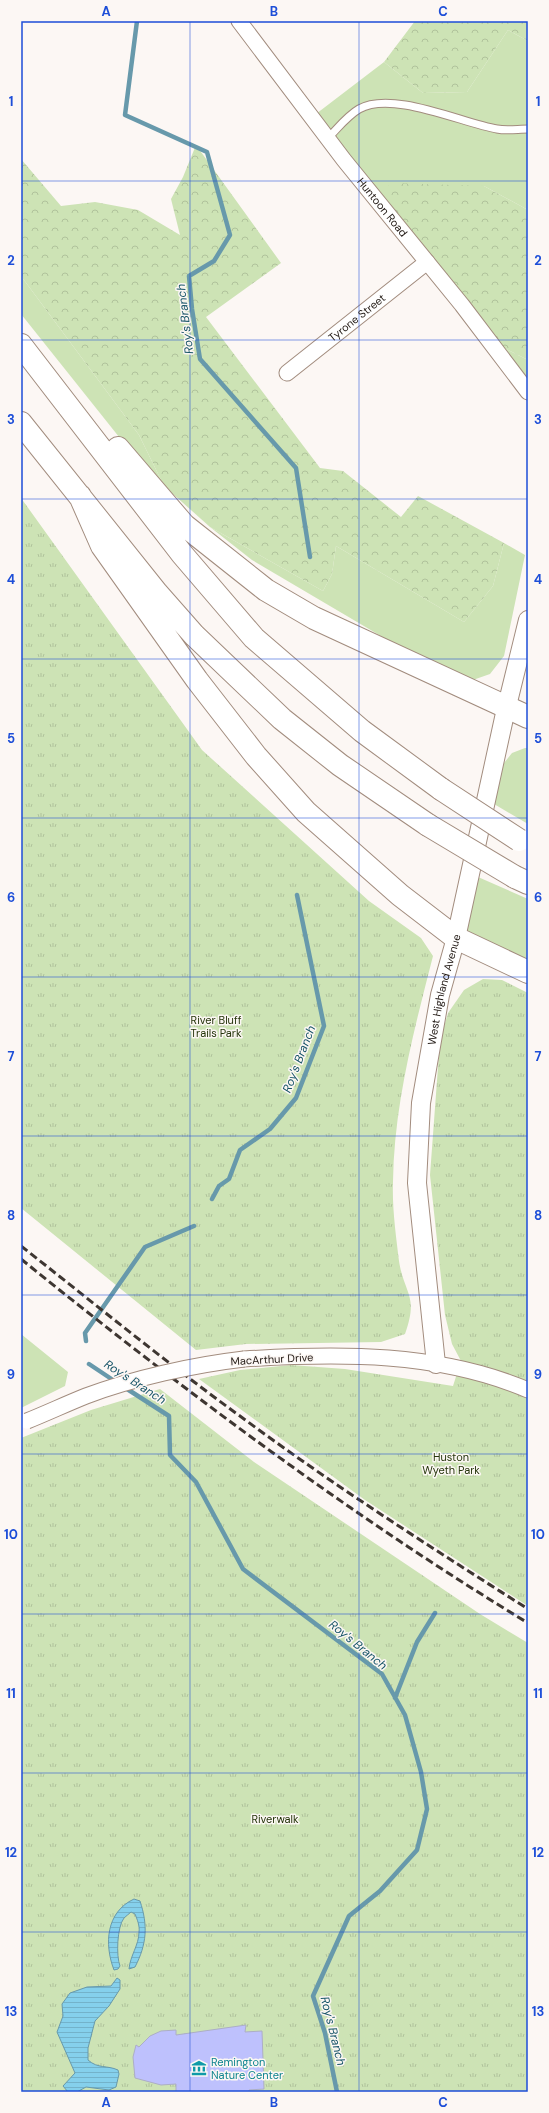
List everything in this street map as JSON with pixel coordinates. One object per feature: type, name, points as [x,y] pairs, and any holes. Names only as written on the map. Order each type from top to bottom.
[{"type":"highway","points":[[21,345],[182,554],[254,638],[362,731],[441,789],[524,842]]},
{"type":"highway","points":[[70,407],[116,445],[184,525],[266,590],[314,618],[528,717]]},
{"type":"highway","points":[[21,422],[157,593],[194,635],[282,719],[340,765],[428,825],[521,880]]},
{"type":"highway","points":[[80,496],[102,546],[197,680],[256,756],[306,812],[400,895],[456,938],[528,972]]},
{"type":"street","name":"Huntoon Road","points":[[239,21],[328,138],[528,392]]},
{"type":"street","name":"Tyrone Street","points":[[287,373],[427,262]]},
{"type":"street","name":"West Highland Avenue","points":[[436,1364],[417,1183],[421,1103],[429,1049],[440,995],[456,938],[507,707],[528,620]]},
{"type":"street","name":"MacArthur Drive","points":[[24,1422],[87,1396],[116,1386],[202,1365],[244,1359],[288,1356],[392,1358],[436,1364],[506,1380],[528,1390]]},
{"type":"lane","points":[[328,138],[343,121],[360,108],[380,103],[405,105],[457,117],[498,129],[528,129]]},
{"type":"green space","points":[[415,21],[528,21],[528,41],[508,30],[467,92],[423,93],[384,62]]},
{"type":"green space","points":[[508,30],[528,41],[528,210],[484,186],[375,200],[312,117],[384,62],[423,93],[467,92]]},
{"type":"green space","points":[[196,145],[281,263],[206,317],[320,468],[343,471],[401,517],[418,496],[504,543],[493,586],[464,622],[336,546],[332,574],[323,591],[210,527],[164,486],[139,435],[21,276],[21,159],[61,206],[95,202],[138,210],[180,235],[171,199],[183,177]]},
{"type":"green space","points":[[391,183],[484,186],[528,210],[528,360],[490,341],[375,200]]},
{"type":"green space","points":[[21,276],[139,435],[164,486],[135,457],[21,314]]},
{"type":"green space","points":[[490,341],[528,360],[528,389]]},
{"type":"green space","name":"River Bluff Trails Park","points":[[21,498],[202,750],[369,901],[421,938],[433,956],[406,1068],[394,1153],[393,1192],[399,1261],[411,1302],[411,1311],[405,1334],[381,1342],[246,1344],[196,1350],[21,1208]]},
{"type":"green space","points":[[210,527],[323,591],[332,574],[336,546],[464,622],[493,586],[504,543],[525,555],[504,656],[490,674],[470,681],[447,675],[252,560]]},
{"type":"green space","points":[[528,748],[528,824],[494,804],[504,763],[512,753]]},
{"type":"green space","points":[[478,877],[528,899],[528,974],[464,929]]},
{"type":"green space","name":"Huston Wyeth Park","points":[[483,979],[502,980],[528,993],[528,1606],[365,1500],[199,1379],[240,1370],[291,1365],[345,1369],[453,1386],[461,1361],[452,1344],[445,1315],[430,1175],[440,1040],[448,1013],[464,990]]},
{"type":"green space","points":[[21,1334],[68,1372],[65,1386],[21,1408]]},
{"type":"green space","name":"Riverwalk","points":[[160,1389],[254,1462],[480,1614],[528,1643],[528,2092],[21,2092],[21,1438],[91,1410]]},
{"type":"water","points":[[134,1899],[140,1901],[143,1910],[145,1934],[142,1950],[135,1967],[129,1969],[139,1937],[138,1923],[135,1914],[131,1912],[124,1918],[120,1928],[118,1949],[120,1966],[118,1969],[114,1970],[109,1950],[110,1930],[113,1920],[118,1912]]},
{"type":"water","points":[[117,1978],[120,1980],[120,1989],[109,2006],[95,2021],[88,2048],[88,2060],[92,2063],[118,2070],[119,2074],[116,2087],[109,2090],[86,2087],[77,2092],[68,2092],[63,2086],[75,2073],[57,2032],[63,2016],[62,2004],[70,1993],[87,1987],[111,1986]]},
{"type":"building","name":"Remington Nature Center","points":[[246,2025],[245,2032],[262,2031],[264,2089],[249,2090],[249,2092],[176,2092],[176,2084],[161,2085],[135,2078],[133,2057],[136,2045],[139,2047],[150,2036],[161,2031],[176,2030],[176,2035]]},
{"type":"waterway","name":"Roy's Branch","points":[[137,21],[125,115],[207,152],[230,235],[214,261],[189,276],[192,309],[200,359],[296,468],[310,557]]},
{"type":"waterway","name":"Roy's Branch","points":[[212,1199],[219,1186],[229,1179],[240,1150],[270,1129],[296,1098],[324,1026],[297,895]]},
{"type":"waterway","name":"Roy's Branch","points":[[86,1341],[85,1333],[145,1247],[194,1226]]},
{"type":"waterway","name":"Roy's Branch","points":[[89,1364],[116,1382]]},
{"type":"waterway","name":"Roy's Branch","points":[[124,1387],[169,1416],[170,1455],[196,1482],[243,1569],[382,1674],[405,1715],[421,1772],[427,1809],[417,1850],[380,1891],[349,1916],[313,1996],[325,2033],[337,2092]]},
{"type":"waterway","points":[[395,1698],[417,1642],[435,1613]]},
{"type":"railway","points":[[21,1246],[188,1377],[279,1444],[384,1517],[528,1609]]},
{"type":"railway","points":[[21,1259],[144,1356],[268,1450],[396,1539],[528,1623]]},
{"type":"place","name":"Remington Nature Center","points":[[199,2068]]}]
